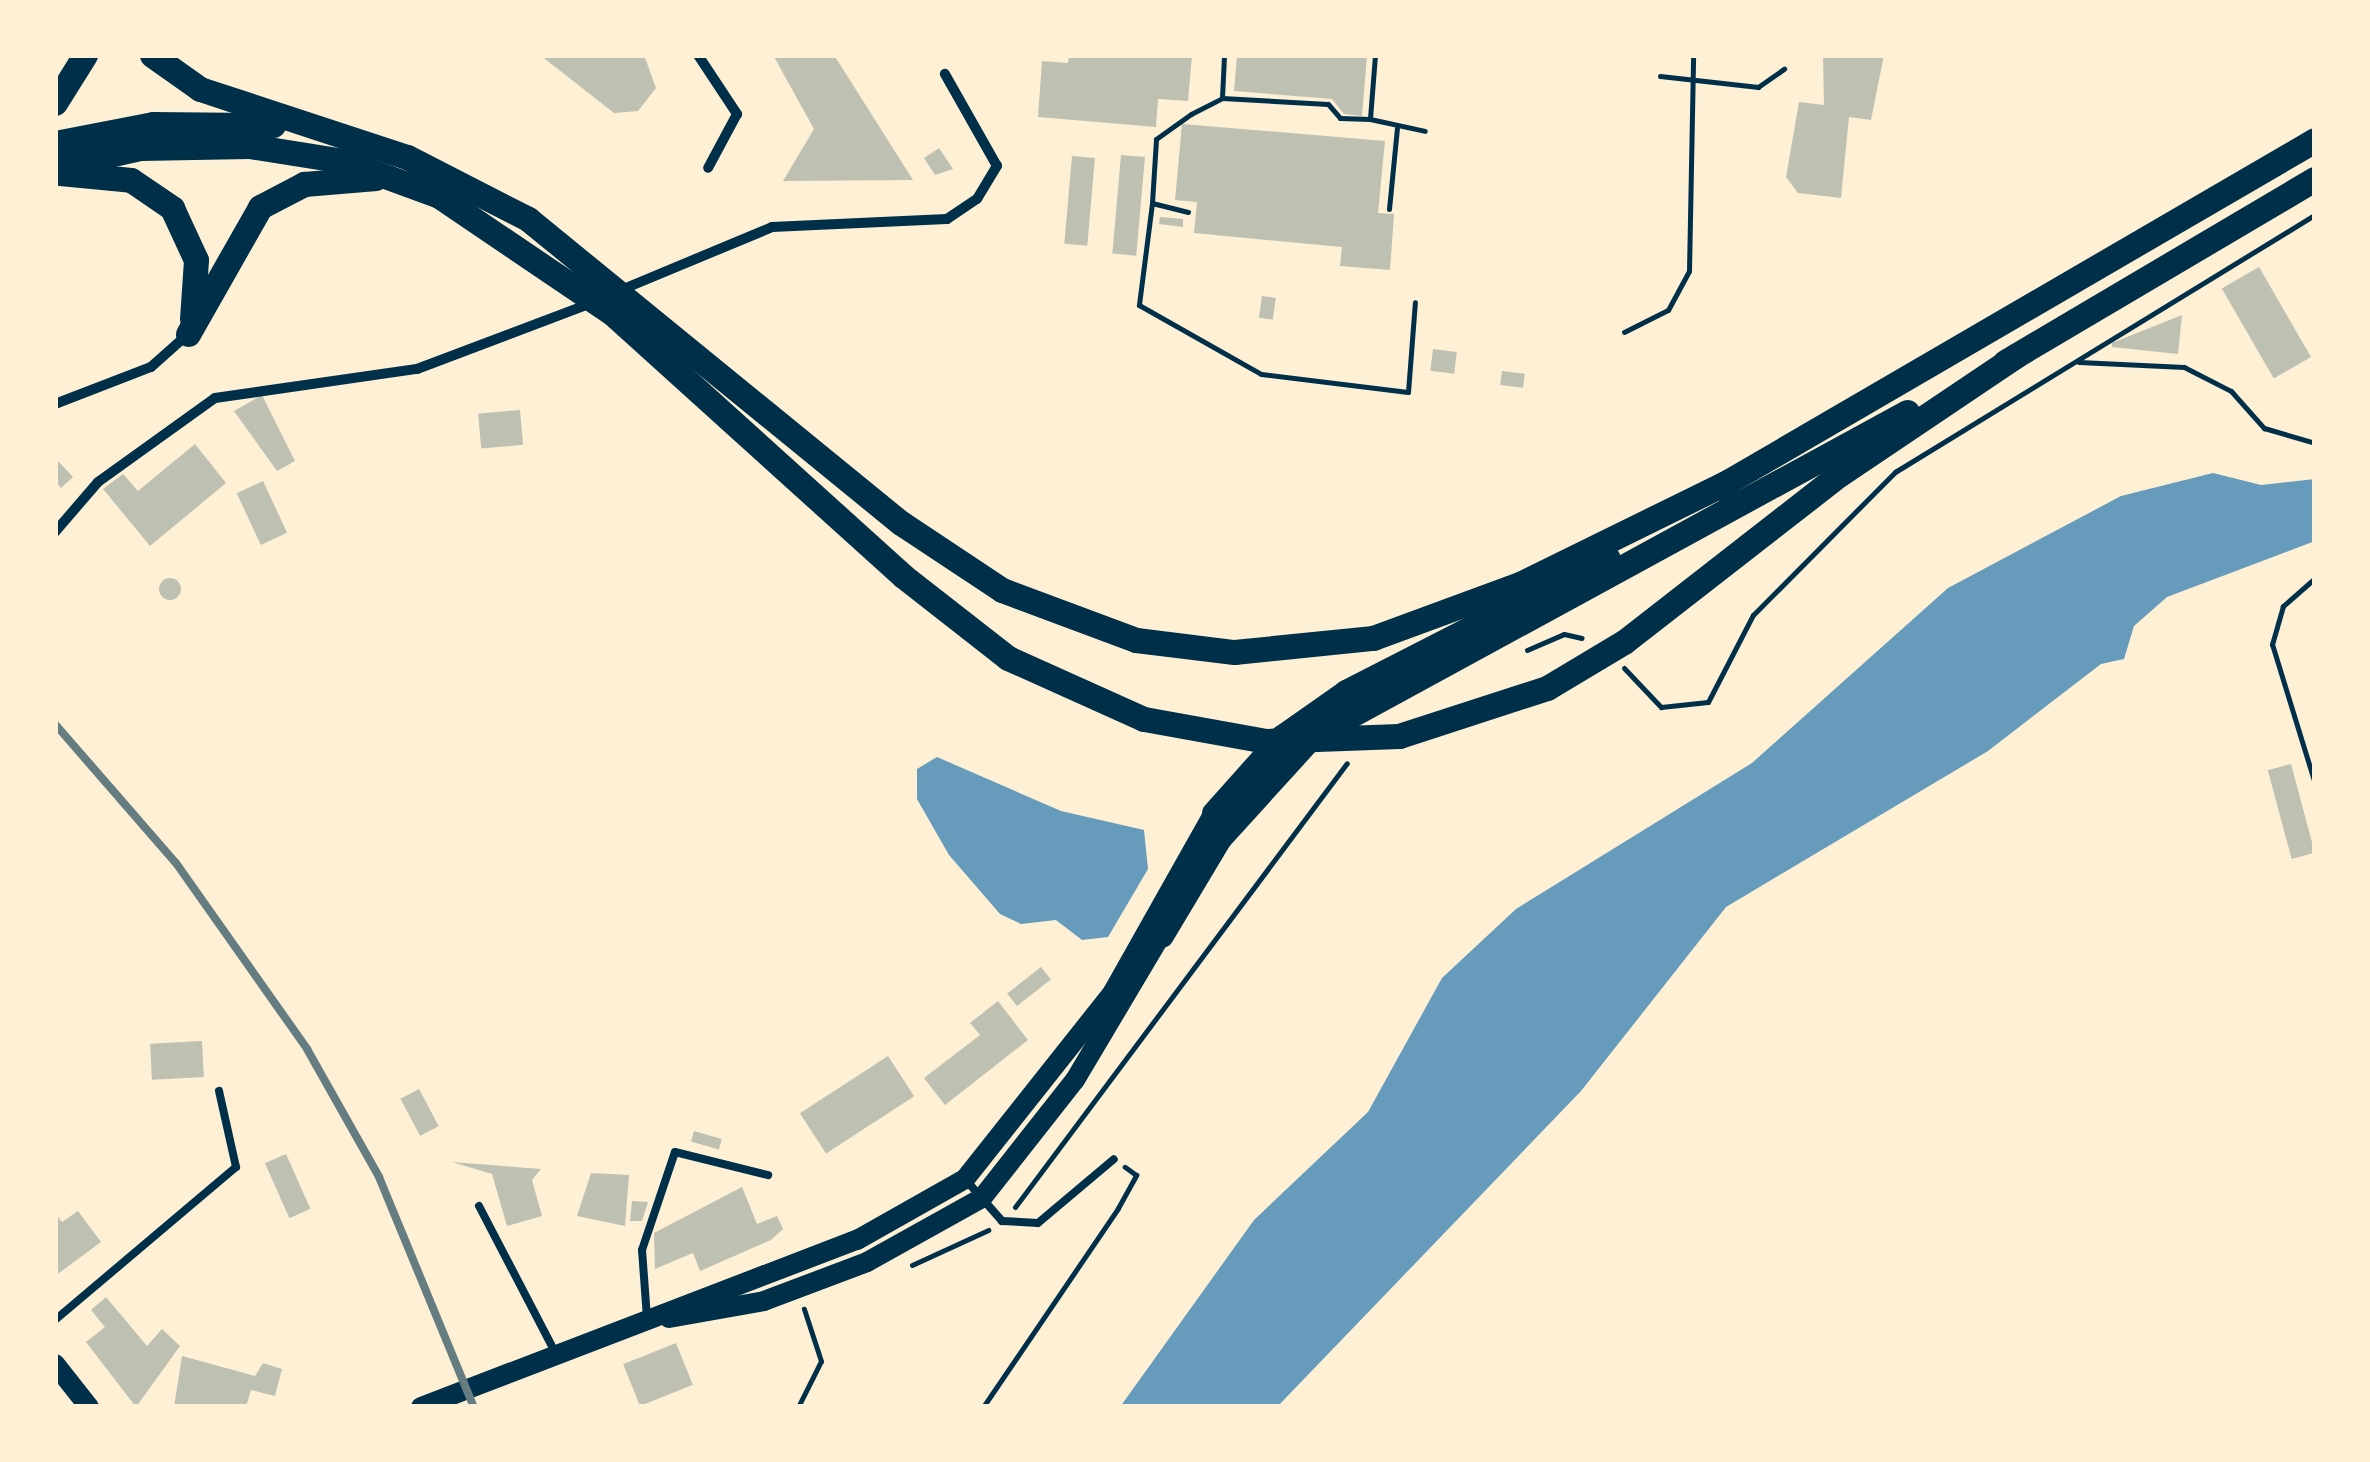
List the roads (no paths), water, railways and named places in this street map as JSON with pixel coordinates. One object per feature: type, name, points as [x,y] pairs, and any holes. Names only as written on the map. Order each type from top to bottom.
[{"type":"highway","points":[[55,103],[85,55]]},
{"type":"highway","points":[[152,55],[200,90],[385,149],[456,178],[564,244],[901,523],[1002,590],[1149,643],[1234,652],[1373,638],[1520,584],[1729,481]]},
{"type":"highway","points":[[55,143],[205,121],[305,129],[385,149]]},
{"type":"highway","points":[[1214,814],[1260,758],[1324,707],[1542,598],[1729,481],[2315,140]]},
{"type":"highway","points":[[55,170],[140,148],[225,144],[328,157],[403,181],[554,266],[969,630],[1070,692],[1179,728],[1319,743],[1427,731],[1547,688],[1650,624],[1812,495],[2018,355]]},
{"type":"highway","points":[[55,170],[131,180],[172,208],[196,260],[188,334]]},
{"type":"highway","points":[[1161,935],[1228,828],[1311,737],[2018,355],[2315,179]]},
{"type":"highway","points":[[188,334],[268,200],[324,180],[403,181]]},
{"type":"main road","points":[[422,1407],[651,1321],[716,1288],[858,1240],[965,1179],[1112,992],[1214,814]]},
{"type":"main road","points":[[651,1321],[764,1301],[918,1238],[982,1198],[1075,1080],[1161,935]]},
{"type":"main road","points":[[55,1364],[89,1407]]},
{"type":"street","points":[[698,55],[737,114],[708,168]]},
{"type":"street","points":[[55,532],[98,482],[215,398],[417,368],[501,342],[772,227],[947,218],[977,199],[997,166],[945,74]]},
{"type":"street","points":[[55,404],[150,367],[188,334]]},
{"type":"lane","points":[[55,1320],[236,1167],[219,1090]]},
{"type":"lane","points":[[651,1321],[642,1250],[674,1152],[768,1175]]},
{"type":"lane","points":[[965,1179],[1002,1220],[1038,1224],[1114,1159]]},
{"type":"lane","points":[[479,1206],[557,1356]]},
{"type":"water","points":[[2213,473],[2261,485],[2315,479],[2315,541],[2167,597],[2134,626],[2124,659],[2101,664],[1988,751],[1726,907],[1581,1091],[1277,1407],[1120,1407],[1254,1220],[1368,1112],[1442,978],[1516,909],[1752,763],[1948,588],[2121,496]]},
{"type":"water","points":[[937,757],[1061,811],[1144,830],[1148,869],[1108,937],[1082,940],[1056,920],[1021,924],[1000,914],[949,855],[917,799],[917,769]]},
{"type":"railway","points":[[55,724],[176,863],[307,1049],[379,1177],[474,1407]]}]
